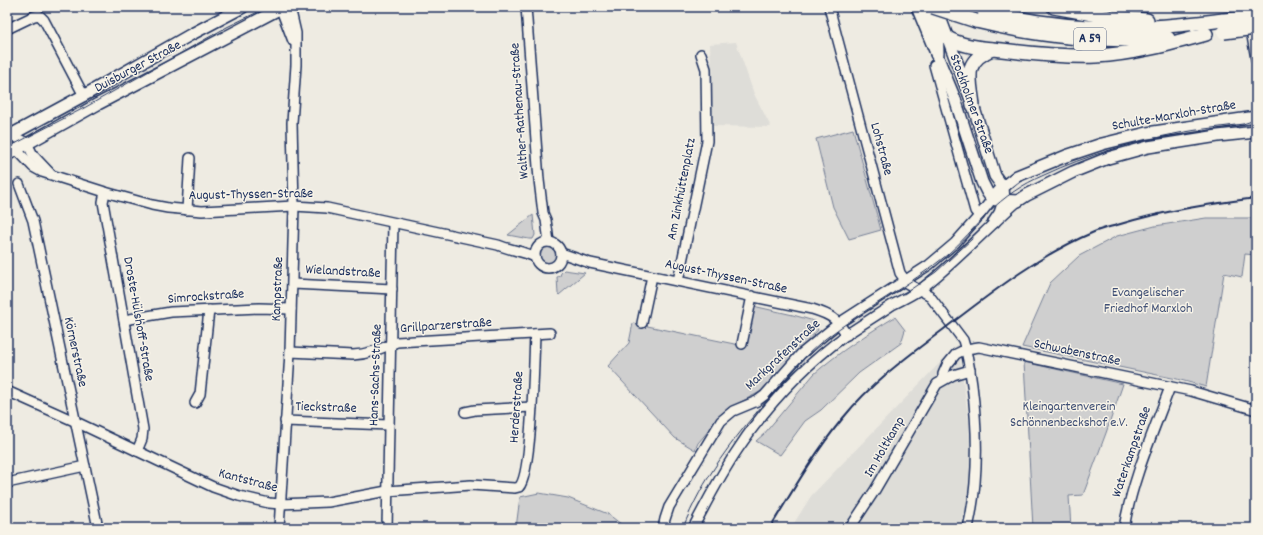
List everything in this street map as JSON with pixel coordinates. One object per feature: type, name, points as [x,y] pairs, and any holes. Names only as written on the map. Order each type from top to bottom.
[{"type":"highway","points":[[927,7],[937,12]]},
{"type":"highway","points":[[1054,7],[1109,17],[1206,28]]},
{"type":"highway","points":[[936,60],[937,12]]},
{"type":"highway","points":[[937,12],[940,32],[948,38],[962,44],[1039,54],[1096,56],[1125,53],[1150,49],[1206,28]]},
{"type":"highway","name":"A 59","points":[[937,12],[974,12],[1005,28],[1062,37],[1094,40],[1150,39],[1224,26],[1256,17]]},
{"type":"highway","name":"A 59","points":[[1224,26],[1256,28]]},
{"type":"highway","points":[[973,105],[970,81],[970,70],[972,64],[977,57],[992,49]]},
{"type":"main road","name":"Duisburger Straße","points":[[9,136],[243,7]]},
{"type":"main road","name":"Duisburger Straße","points":[[11,152],[283,7]]},
{"type":"main road","name":"Stockholmer Straße","points":[[917,7],[936,60],[961,115],[982,182],[992,199]]},
{"type":"main road","name":"Stockholmer Straße","points":[[948,38],[973,105],[995,176],[1003,187],[1004,200],[1000,213],[994,222]]},
{"type":"main road","name":"Schulte-Marxloh-Straße","points":[[992,199],[1003,187],[1017,176],[1102,144],[1147,133],[1256,117]]},
{"type":"main road","name":"Schulte-Marxloh-Straße","points":[[1018,201],[1073,172],[1108,158],[1148,147],[1218,136],[1256,132]]},
{"type":"main road","points":[[992,199],[1018,201]]},
{"type":"street","name":"Kampstraße","points":[[279,528],[293,284],[294,206],[292,123],[296,50],[283,7]]},
{"type":"street","name":"Walther-Rathenau-Straße","points":[[526,7],[543,213],[543,244]]},
{"type":"street","name":"Lohstraße","points":[[829,7],[900,273],[906,281]]},
{"type":"street","points":[[1247,7],[1256,59]]},
{"type":"street","points":[[7,29],[39,15],[44,20],[84,96]]},
{"type":"street","name":"Am Zinkhüttenplatz","points":[[678,281],[707,141],[706,69],[701,54]]},
{"type":"street","name":"Stockholmer Straße","points":[[936,60],[975,211],[979,216]]},
{"type":"street","points":[[9,136],[27,143],[33,155],[52,176]]},
{"type":"street","name":"August-Thyssen-Straße","points":[[11,152],[42,172],[52,176],[152,205],[187,210],[294,206],[327,208],[498,245],[535,257]]},
{"type":"street","points":[[187,210],[190,158]]},
{"type":"street","name":"Körnerstraße","points":[[19,184],[33,221],[74,421],[98,528]]},
{"type":"street","name":"Droste-Hülshoff-Straße","points":[[104,192],[103,202],[144,429],[138,451]]},
{"type":"street","name":"Markgrafenstraße","points":[[663,528],[669,507],[721,421],[733,411],[757,401],[765,395],[801,354],[839,323],[929,265],[955,243],[992,199]]},
{"type":"street","name":"Markgrafenstraße","points":[[693,528],[709,496],[737,449],[754,425],[797,376],[847,335],[920,290],[965,252],[994,222],[1018,201]]},
{"type":"street","name":"Hans-Sachs-Straße","points":[[387,528],[392,344],[393,223]]},
{"type":"street","name":"August-Thyssen-Straße","points":[[498,245],[509,244],[528,247],[543,244]]},
{"type":"street","points":[[543,244],[558,246],[560,258],[554,267],[547,268],[539,265],[535,257],[543,244]]},
{"type":"street","name":"August-Thyssen-Straße","points":[[560,258],[812,309],[834,318],[847,335]]},
{"type":"street","points":[[642,323],[652,276]]},
{"type":"street","points":[[906,281],[908,284],[929,295],[963,340],[966,349],[973,398],[976,462],[972,512],[968,528]]},
{"type":"street","name":"Wielandstraße","points":[[293,284],[392,289]]},
{"type":"street","points":[[742,344],[752,296]]},
{"type":"street","name":"Simrockstraße","points":[[124,320],[171,312],[259,308],[292,309]]},
{"type":"street","points":[[195,403],[200,394],[209,310]]},
{"type":"street","name":"Grillparzerstraße","points":[[290,352],[353,355],[381,350],[398,342],[550,333]]},
{"type":"street","name":"Herderstraße","points":[[523,482],[529,443],[532,407],[534,334]]},
{"type":"street","name":"Schwabenstraße","points":[[966,349],[979,347],[1191,391],[1256,410]]},
{"type":"street","name":"Im Holtkamp","points":[[943,380],[943,374],[947,365],[956,354],[966,349]]},
{"type":"street","name":"Im Holtkamp","points":[[850,528],[875,490],[937,384],[953,375],[970,370]]},
{"type":"street","name":"Waterkampstraße","points":[[1124,528],[1134,487],[1170,387]]},
{"type":"street","name":"Kantstraße","points":[[7,391],[222,490],[269,503],[328,502],[387,491],[471,485],[515,488],[519,487],[523,482]]},
{"type":"street","points":[[465,412],[475,410],[532,407]]},
{"type":"street","name":"Tieckstraße","points":[[286,421],[389,425]]},
{"type":"street","points":[[7,483],[85,466]]},
{"type":"shaded area","points":[[736,42],[754,94],[771,127],[713,126],[710,44]]},
{"type":"shaded area","points":[[958,344],[969,423],[972,478],[964,528],[791,528],[811,496]]},
{"type":"green space","points":[[853,129],[881,230],[849,239],[833,207],[816,139]]},
{"type":"green space","points":[[533,215],[535,235],[533,239],[508,235]]},
{"type":"green space","name":"Evangelischer Friedhof Marxloh","points":[[1206,218],[1256,218],[1255,255],[1245,254],[1242,277],[1224,273],[1206,387],[1177,379],[1022,347],[1050,283],[1079,256],[1117,236],[1155,226]]},
{"type":"green space","points":[[547,246],[553,249],[556,255],[553,261],[547,264],[541,261],[538,255],[541,249]]},
{"type":"green space","points":[[564,270],[585,273],[559,295],[557,277],[560,276]]},
{"type":"green space","points":[[753,306],[814,321],[818,330],[760,392],[727,409],[698,443],[695,450],[675,438],[608,366],[629,343],[633,323],[744,346]]},
{"type":"green space","points":[[895,317],[905,330],[901,343],[859,373],[821,410],[805,421],[780,455],[756,441],[764,434],[814,374],[833,358]]},
{"type":"green space","name":"Kleingartenverein Schönnenbeckshof e.V.","points":[[1024,362],[1123,384],[1083,495],[1069,496],[1071,528],[1033,528]]},
{"type":"green space","points":[[539,493],[568,498],[608,514],[626,528],[516,528],[520,497]]},
{"type":"tram line","points":[[7,148],[84,108],[227,27],[268,7]]},
{"type":"tram line","points":[[1251,7],[1256,36]]},
{"type":"tram line","points":[[683,528],[709,476],[731,444],[802,360],[825,339],[840,328],[917,277],[947,255],[988,213],[1007,196],[1029,182],[1044,175],[1077,161],[1110,150],[1179,133],[1243,124],[1256,118]]},
{"type":"tram line","points":[[904,294],[936,272],[972,239]]},
{"type":"railway","points":[[770,528],[823,444],[854,405],[878,381],[904,360],[980,302],[1035,263],[1074,241],[1100,230],[1168,212],[1203,205],[1256,198]]}]
